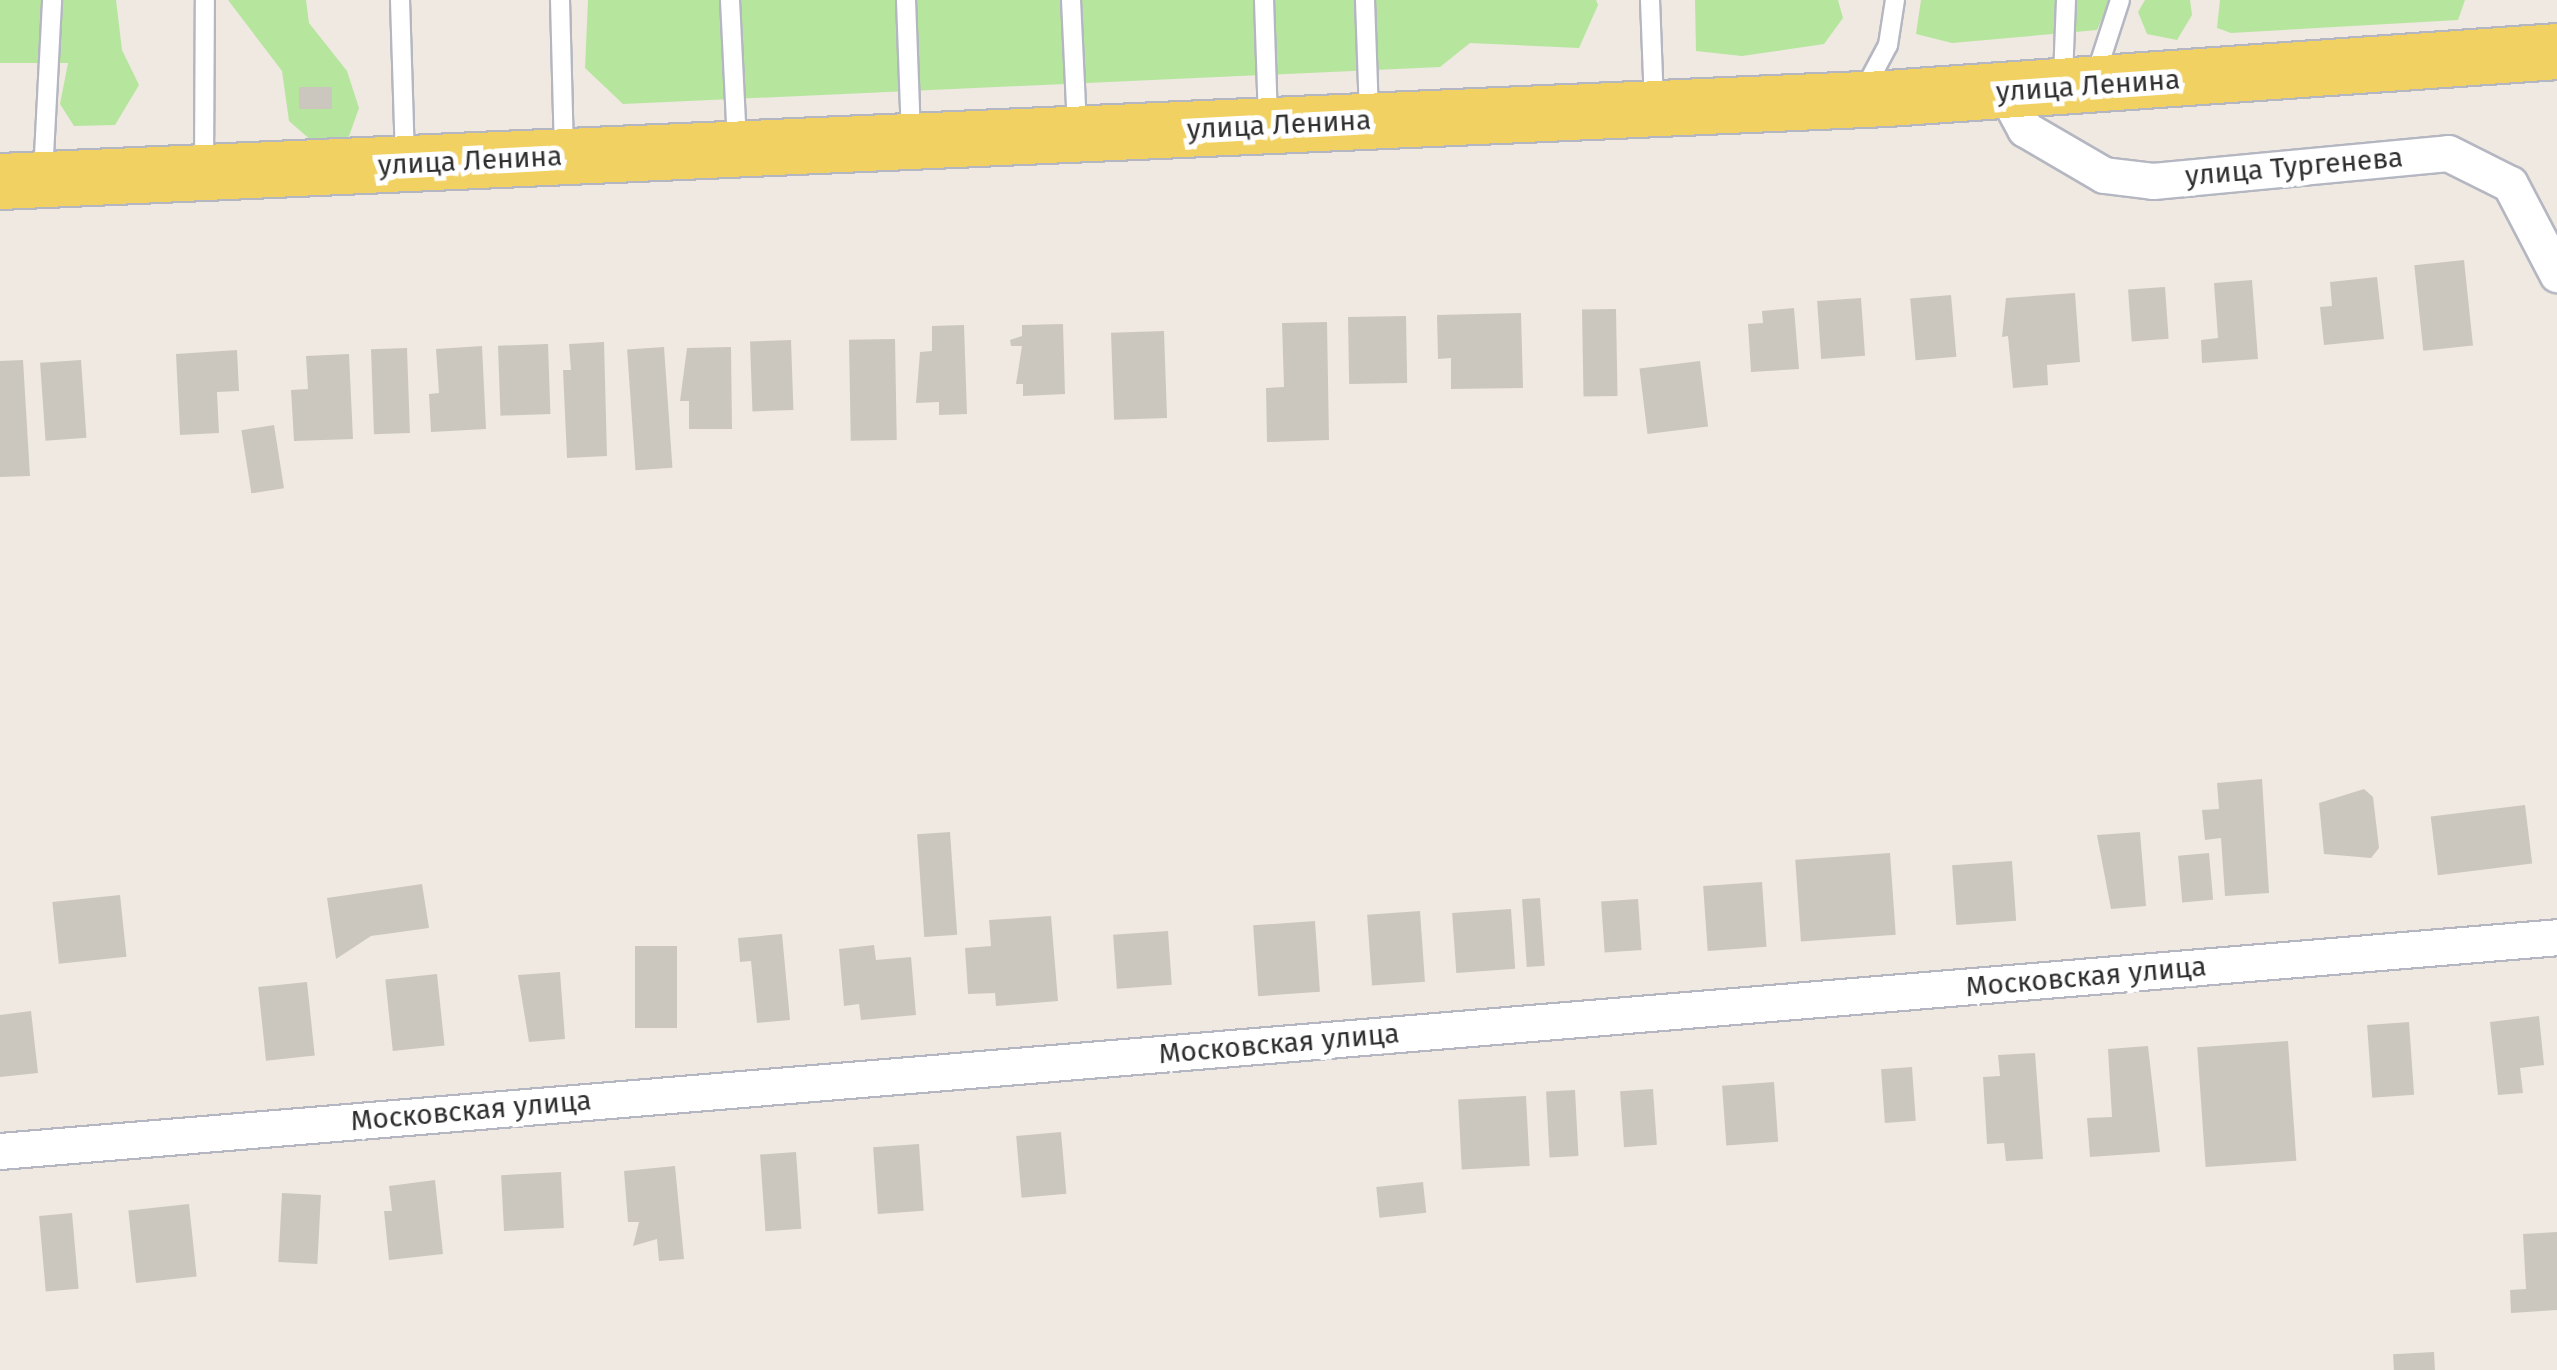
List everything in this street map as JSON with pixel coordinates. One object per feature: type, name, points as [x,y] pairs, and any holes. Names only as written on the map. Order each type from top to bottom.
[{"type":"main road","name":"улица Ленина","points":[[21,180],[1860,100],[2078,88],[2557,51]]},
{"type":"street","name":"улица Тургенева","points":[[2005,92],[2025,129],[2104,175],[2153,180],[2448,153],[2510,184],[2557,274]]},
{"type":"street","name":"Московская улица","points":[[0,1150],[2557,936]]},
{"type":"lane","points":[[21,180],[52,0]]},
{"type":"lane","points":[[204,172],[206,0]]},
{"type":"lane","points":[[400,0],[406,164]]},
{"type":"lane","points":[[560,0],[564,156]]},
{"type":"lane","points":[[730,0],[737,149]]},
{"type":"lane","points":[[906,0],[911,141]]},
{"type":"lane","points":[[1071,0],[1078,134]]},
{"type":"lane","points":[[1264,0],[1268,126]]},
{"type":"lane","points":[[1365,0],[1370,121]]},
{"type":"lane","points":[[1650,0],[1654,108]]},
{"type":"lane","points":[[1860,100],[1888,45],[1895,0]]},
{"type":"lane","points":[[2066,0],[2078,88]]},
{"type":"lane","points":[[2078,88],[2120,0]]},
{"type":"green space","points":[[0,0],[116,0],[122,50],[139,85],[115,125],[74,126],[60,104],[68,63],[0,63]]},
{"type":"green space","points":[[228,0],[306,0],[309,23],[347,71],[359,108],[348,139],[313,142],[289,121],[282,71]]},
{"type":"green space","points":[[588,0],[1596,0],[1598,5],[1579,48],[1470,43],[1440,67],[623,104],[585,68]]},
{"type":"green space","points":[[1695,0],[1838,0],[1843,18],[1824,44],[1742,56],[1696,51]]},
{"type":"green space","points":[[1921,0],[2110,0],[2097,30],[1952,43],[1916,34]]},
{"type":"green space","points":[[2145,0],[2190,0],[2192,15],[2177,40],[2147,34],[2138,12]]},
{"type":"green space","points":[[2220,0],[2465,0],[2458,20],[2231,33],[2217,28]]},
{"type":"building","points":[[299,87],[332,87],[332,109],[299,109]]},
{"type":"building","points":[[2464,260],[2473,346],[2423,351],[2414,265]]},
{"type":"building","points":[[2377,277],[2384,339],[2324,345],[2320,307],[2332,306],[2330,282]]},
{"type":"building","points":[[2252,280],[2258,359],[2202,363],[2201,340],[2218,338],[2214,283]]},
{"type":"building","points":[[2165,287],[2169,339],[2132,341],[2128,290]]},
{"type":"building","points":[[2075,293],[2080,362],[2047,365],[2048,385],[2013,388],[2008,336],[2002,337],[2006,298]]},
{"type":"building","points":[[1951,295],[1956,357],[1916,360],[1910,299]]},
{"type":"building","points":[[1861,298],[1865,356],[1821,359],[1817,301]]},
{"type":"building","points":[[1794,308],[1799,369],[1751,372],[1748,324],[1763,323],[1762,311]]},
{"type":"building","points":[[1616,309],[1618,396],[1584,397],[1582,310]]},
{"type":"building","points":[[1521,313],[1523,388],[1451,389],[1451,358],[1438,359],[1437,315]]},
{"type":"building","points":[[1406,316],[1407,383],[1349,384],[1348,317]]},
{"type":"building","points":[[1327,322],[1329,440],[1267,442],[1266,388],[1284,387],[1282,323]]},
{"type":"building","points":[[1063,324],[1065,394],[1023,396],[1023,384],[1016,384],[1022,346],[1011,346],[1010,340],[1022,336],[1022,325]]},
{"type":"building","points":[[964,325],[967,414],[939,415],[939,402],[916,403],[920,352],[932,351],[932,326]]},
{"type":"building","points":[[1164,331],[1167,418],[1114,420],[1111,333]]},
{"type":"building","points":[[895,339],[897,440],[851,441],[849,340]]},
{"type":"building","points":[[791,340],[793,410],[752,411],[750,341]]},
{"type":"building","points":[[604,342],[607,456],[567,458],[563,370],[571,370],[569,344]]},
{"type":"building","points":[[548,344],[550,414],[500,416],[498,346]]},
{"type":"building","points":[[482,346],[486,429],[431,432],[429,394],[439,393],[436,349]]},
{"type":"building","points":[[664,347],[672,468],[636,470],[627,350]]},
{"type":"building","points":[[731,347],[732,429],[689,429],[689,401],[680,401],[687,348]]},
{"type":"building","points":[[407,348],[410,433],[374,434],[371,349]]},
{"type":"building","points":[[237,350],[239,391],[217,392],[219,433],[180,435],[176,354]]},
{"type":"building","points":[[349,354],[353,439],[294,441],[291,390],[308,389],[306,356]]},
{"type":"building","points":[[23,360],[30,476],[0,477],[0,361]]},
{"type":"building","points":[[81,360],[86,438],[46,441],[40,363]]},
{"type":"building","points":[[1700,361],[1708,427],[1647,434],[1639,368]]},
{"type":"building","points":[[274,425],[284,488],[251,493],[241,430]]},
{"type":"building","points":[[2262,779],[2269,893],[2225,896],[2221,838],[2205,840],[2202,810],[2219,809],[2217,783]]},
{"type":"building","points":[[2364,789],[2373,797],[2379,848],[2371,858],[2324,854],[2319,803]]},
{"type":"building","points":[[2525,805],[2532,864],[2438,875],[2431,817]]},
{"type":"building","points":[[950,832],[957,935],[924,937],[917,834]]},
{"type":"building","points":[[2140,832],[2146,906],[2111,909],[2097,835]]},
{"type":"building","points":[[1890,853],[1896,935],[1801,941],[1795,860]]},
{"type":"building","points":[[2209,853],[2213,900],[2182,903],[2178,856]]},
{"type":"building","points":[[2012,861],[2016,921],[1956,925],[1952,865]]},
{"type":"building","points":[[1762,882],[1767,947],[1708,951],[1703,886]]},
{"type":"building","points":[[422,884],[429,928],[371,936],[336,959],[327,898]]},
{"type":"building","points":[[120,895],[126,957],[59,964],[52,902]]},
{"type":"building","points":[[1540,898],[1545,966],[1527,967],[1522,899]]},
{"type":"building","points":[[1638,899],[1642,950],[1605,952],[1601,902]]},
{"type":"building","points":[[1511,909],[1515,969],[1456,973],[1452,913]]},
{"type":"building","points":[[1420,911],[1425,982],[1372,986],[1367,915]]},
{"type":"building","points":[[1051,916],[1058,1001],[996,1006],[995,993],[968,994],[965,948],[991,946],[989,920]]},
{"type":"building","points":[[1315,921],[1320,992],[1258,996],[1253,925]]},
{"type":"building","points":[[1168,931],[1172,985],[1117,989],[1113,935]]},
{"type":"building","points":[[782,934],[790,1020],[757,1023],[751,961],[740,962],[738,938]]},
{"type":"building","points":[[874,945],[876,960],[911,957],[916,1015],[861,1020],[859,1004],[844,1006],[839,949]]},
{"type":"building","points":[[635,946],[677,946],[677,1028],[635,1028]]},
{"type":"building","points":[[560,972],[565,1039],[529,1042],[518,975]]},
{"type":"building","points":[[437,974],[445,1046],[393,1051],[385,979]]},
{"type":"building","points":[[307,982],[315,1056],[266,1061],[258,987]]},
{"type":"building","points":[[31,1011],[38,1073],[0,1077],[0,1015]]},
{"type":"building","points":[[2539,1016],[2544,1065],[2520,1068],[2523,1093],[2498,1095],[2490,1022]]},
{"type":"building","points":[[2409,1022],[2414,1095],[2372,1098],[2367,1025]]},
{"type":"building","points":[[2288,1041],[2296,1161],[2206,1167],[2197,1047]]},
{"type":"building","points":[[2148,1046],[2160,1152],[2090,1157],[2087,1118],[2112,1117],[2108,1049]]},
{"type":"building","points":[[2035,1053],[2043,1159],[2006,1161],[2004,1143],[1987,1144],[1983,1077],[2000,1076],[1998,1055]]},
{"type":"building","points":[[1912,1067],[1916,1121],[1885,1123],[1881,1069]]},
{"type":"building","points":[[1774,1082],[1778,1142],[1726,1145],[1722,1086]]},
{"type":"building","points":[[1653,1089],[1657,1145],[1624,1147],[1620,1091]]},
{"type":"building","points":[[1575,1090],[1578,1156],[1549,1157],[1546,1092]]},
{"type":"building","points":[[1526,1096],[1530,1166],[1462,1169],[1458,1100]]},
{"type":"building","points":[[1061,1132],[1066,1194],[1022,1198],[1016,1136]]},
{"type":"building","points":[[919,1144],[924,1211],[878,1214],[873,1147]]},
{"type":"building","points":[[796,1152],[801,1229],[765,1231],[760,1155]]},
{"type":"building","points":[[675,1166],[684,1259],[659,1261],[657,1239],[633,1246],[639,1222],[628,1222],[624,1171]]},
{"type":"building","points":[[561,1172],[564,1228],[504,1231],[501,1175]]},
{"type":"building","points":[[435,1180],[443,1254],[389,1260],[384,1211],[392,1211],[389,1186]]},
{"type":"building","points":[[1423,1182],[1426,1213],[1379,1218],[1376,1187]]},
{"type":"building","points":[[282,1193],[321,1195],[317,1264],[278,1262]]},
{"type":"building","points":[[189,1204],[197,1277],[136,1283],[128,1210]]},
{"type":"building","points":[[72,1213],[79,1289],[46,1292],[39,1216]]},
{"type":"building","points":[[2557,1232],[2557,1310],[2511,1313],[2510,1290],[2526,1289],[2523,1234]]},
{"type":"building","points":[[2434,1352],[2435,1370],[2394,1370],[2393,1354]]}]
